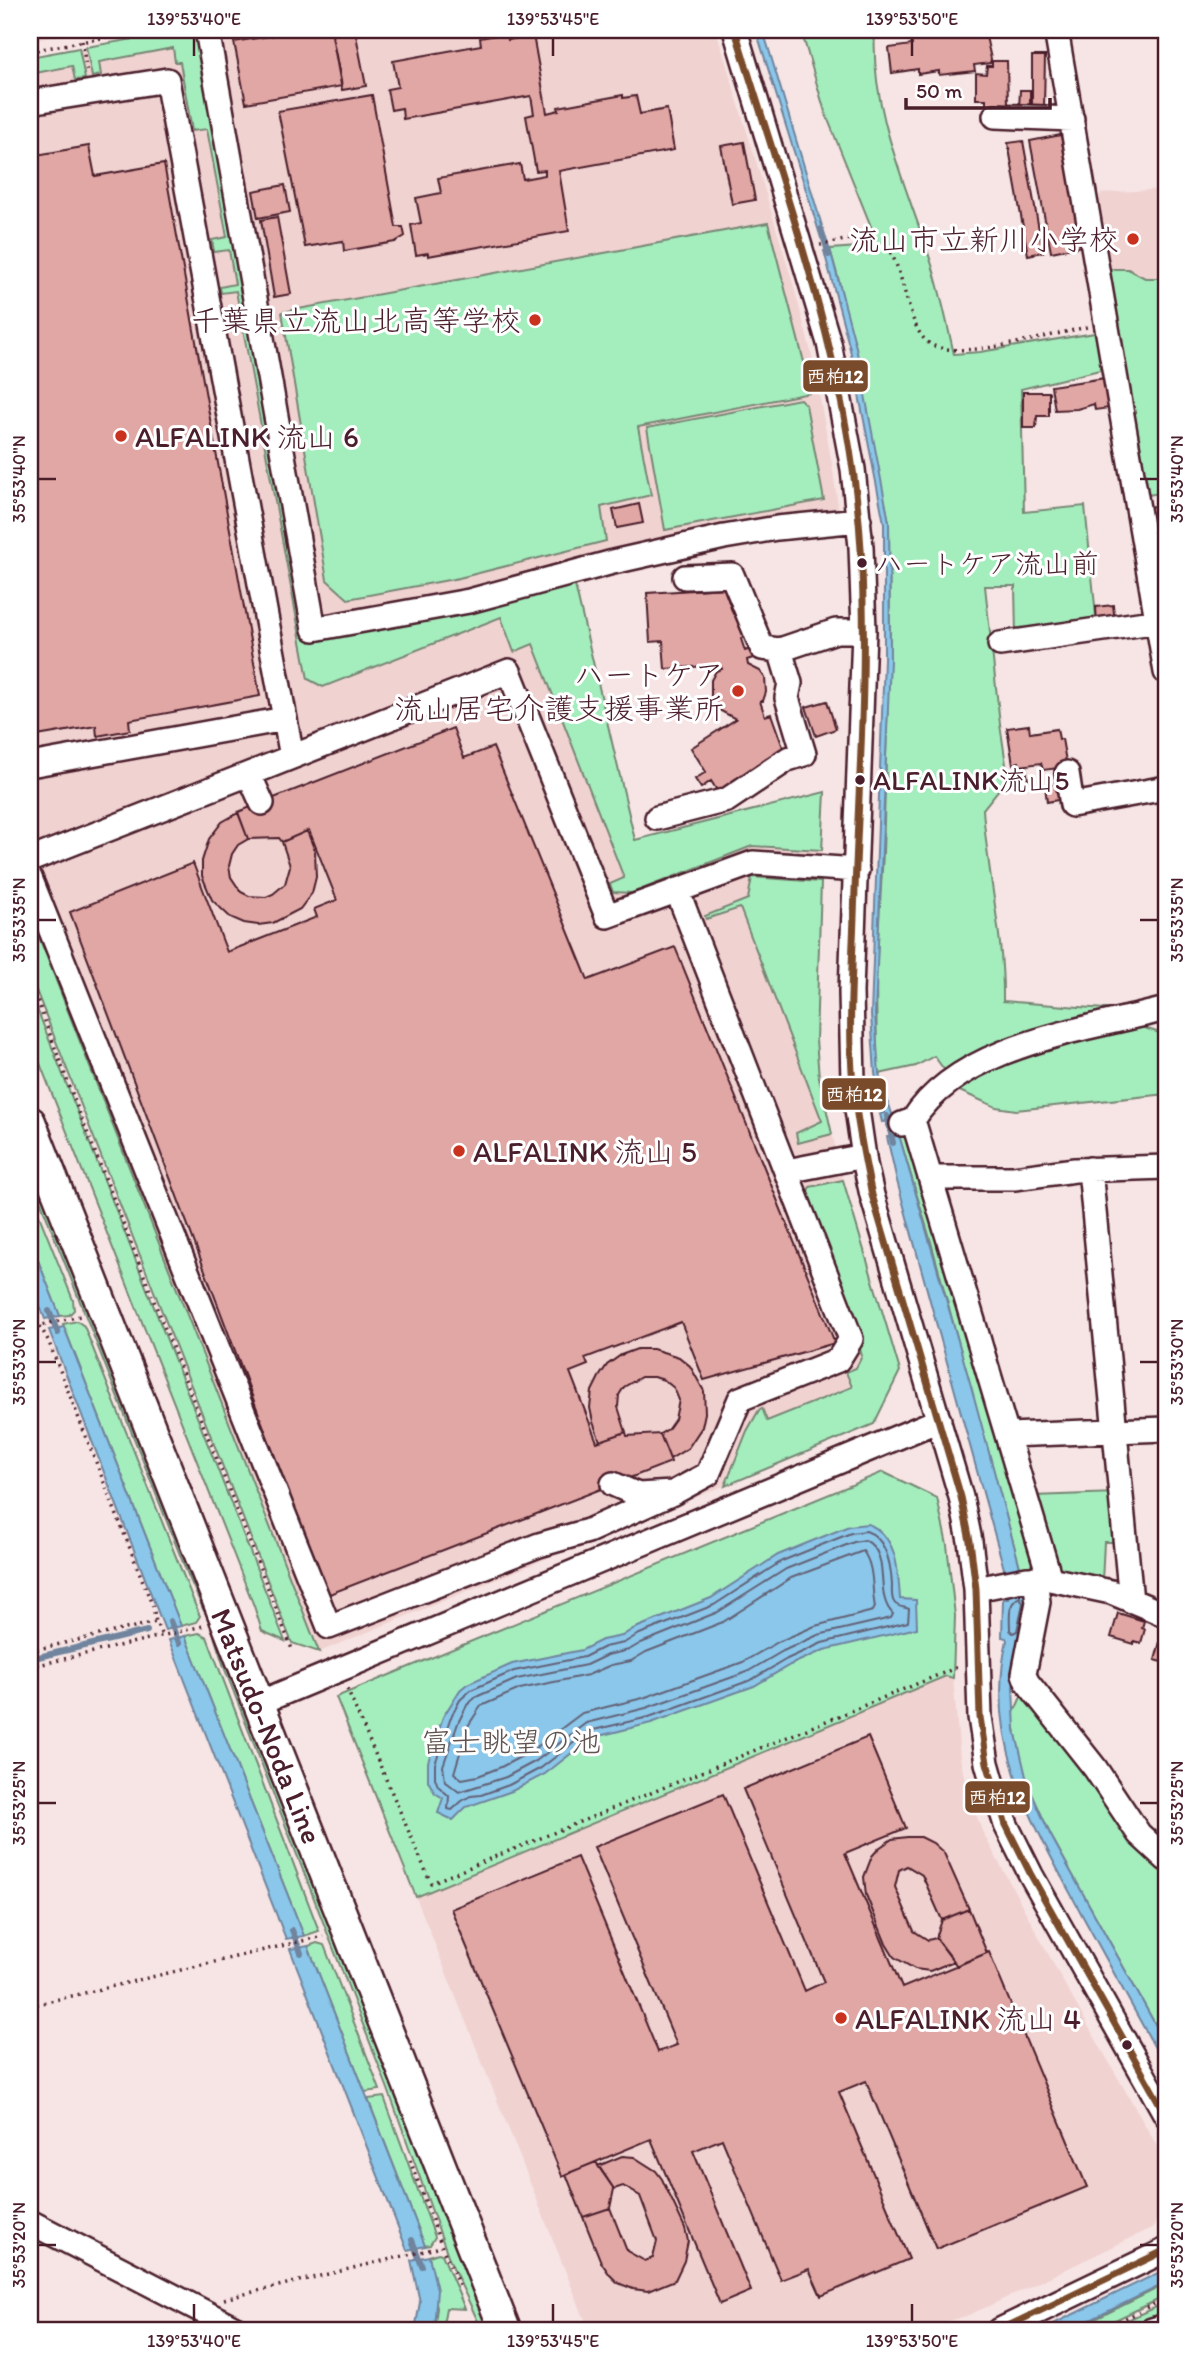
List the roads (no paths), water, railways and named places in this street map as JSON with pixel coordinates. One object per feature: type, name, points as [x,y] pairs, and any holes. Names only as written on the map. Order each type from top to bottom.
[{"type":"main road","name":"Matsudo-Noda Line","points":[[30,1122],[505,2330]]},
{"type":"street","points":[[206,30],[314,629],[468,601],[606,564],[724,537],[777,528],[859,520]]},
{"type":"street","points":[[735,30],[829,344],[847,429],[859,520],[864,631],[851,1048],[855,1101],[872,1195],[961,1497],[976,1589],[980,1717],[987,1763],[1003,1815],[1031,1875],[1166,2115]]},
{"type":"street","points":[[1056,30],[1106,324],[1162,620],[1166,672]]},
{"type":"street","points":[[30,102],[167,80],[292,757]]},
{"type":"street","points":[[995,117],[1072,119]]},
{"type":"street","points":[[685,577],[732,575],[762,648],[780,650],[836,631],[864,631]]},
{"type":"street","points":[[1000,644],[1162,620]]},
{"type":"street","points":[[657,818],[727,800],[788,759],[803,754],[787,698],[790,683],[780,650]]},
{"type":"street","points":[[30,860],[509,671],[607,916],[753,863],[857,870]]},
{"type":"street","points":[[30,765],[285,719]]},
{"type":"street","points":[[1067,773],[1072,805],[1166,788]]},
{"type":"street","points":[[249,774],[262,803]]},
{"type":"street","points":[[30,878],[329,1627],[539,1545],[588,1531],[673,1493],[708,1474],[740,1399],[838,1360],[850,1339],[677,890]]},
{"type":"street","points":[[1166,1009],[1026,1045],[991,1059],[950,1082],[907,1122],[931,1178],[1007,1435],[1029,1580],[1038,1602],[1024,1674],[1027,1682],[1095,1768],[1139,1834],[1166,1859]]},
{"type":"street","points":[[787,1171],[864,1156]]},
{"type":"street","points":[[931,1178],[1014,1178],[1090,1169],[1166,1167]]},
{"type":"street","points":[[1090,1169],[1131,1601]]},
{"type":"street","points":[[259,1703],[939,1420]]},
{"type":"street","points":[[1007,1435],[1166,1429]]},
{"type":"street","points":[[613,1484],[638,1495],[673,1493]]},
{"type":"street","points":[[976,1589],[1029,1580],[1111,1592],[1166,1615]]},
{"type":"street","points":[[30,2222],[239,2330]]},
{"type":"street","points":[[1000,2330],[1166,2250]]},
{"type":"street","points":[[1152,2330],[1166,2326]]},
{"type":"water","points":[[756,30],[763,30],[825,236],[821,238]]},
{"type":"water","points":[[830,249],[856,347],[889,522],[890,660],[875,1014],[879,1074],[894,1120],[882,1122],[880,1114],[884,1113],[875,1073],[871,1015],[884,659],[884,523],[850,349],[824,251]]},
{"type":"water","points":[[899,1135],[1021,1571],[1006,1576],[897,1181],[887,1137]]},
{"type":"water","points":[[30,1240],[60,1316],[45,1319],[30,1280]]},
{"type":"water","points":[[64,1327],[181,1626],[165,1630],[49,1330]]},
{"type":"water","points":[[868,1524],[878,1530],[891,1546],[897,1566],[900,1599],[916,1600],[917,1628],[824,1650],[790,1665],[754,1686],[651,1723],[591,1738],[545,1774],[512,1791],[466,1807],[453,1820],[438,1813],[443,1798],[435,1793],[428,1781],[428,1762],[443,1717],[460,1690],[467,1684],[512,1664],[582,1650],[602,1640],[622,1636],[633,1629],[711,1598],[778,1555],[849,1526]]},
{"type":"water","points":[[1029,1587],[1028,1608],[1013,1687],[1015,1730],[1028,1785],[1050,1834],[1166,2044],[1166,2068],[1031,1816],[1008,1749],[1002,1714],[1001,1677],[1007,1640],[1002,1637],[1003,1599],[1008,1599],[1008,1593]]},
{"type":"water","points":[[185,1636],[304,1936],[286,1939],[169,1640]]},
{"type":"water","points":[[308,1946],[425,2246],[407,2250],[290,1949]]},
{"type":"water","points":[[429,2256],[437,2290],[434,2330],[415,2330],[420,2302],[411,2260]]},
{"type":"water","points":[[1166,2269],[1166,2283],[1070,2330],[1041,2330]]},
{"type":"waterway","points":[[821,229],[829,255]]},
{"type":"waterway","points":[[887,1116],[893,1143]]},
{"type":"waterway","points":[[49,1311],[58,1333]]},
{"type":"waterway","points":[[170,1621],[179,1643]]},
{"type":"waterway","points":[[30,1659],[147,1631]]},
{"type":"waterway","points":[[292,1930],[301,1953]]},
{"type":"waterway","points":[[412,2240],[422,2266]]},
{"type":"place","name":"流山市立新川小学校","points":[[1133,239]]},
{"type":"place","name":"千葉県立流山北高等学校","points":[[535,320]]},
{"type":"place","name":"ALFALINK 流山 6","points":[[121,436]]},
{"type":"place","name":"ハートケア流山前","points":[[862,563]]},
{"type":"place","name":"ハートケア 流山居宅介護支援事業所","points":[[738,691]]},
{"type":"place","name":"ALFALINK流山5","points":[[860,780]]},
{"type":"place","name":"ALFALINK 流山 5","points":[[459,1151]]},
{"type":"place","name":"ALFALINK 流山 4","points":[[841,2018]]},
{"type":"park label","name":"富士眺望の池","points":[[511,1741]]}]
